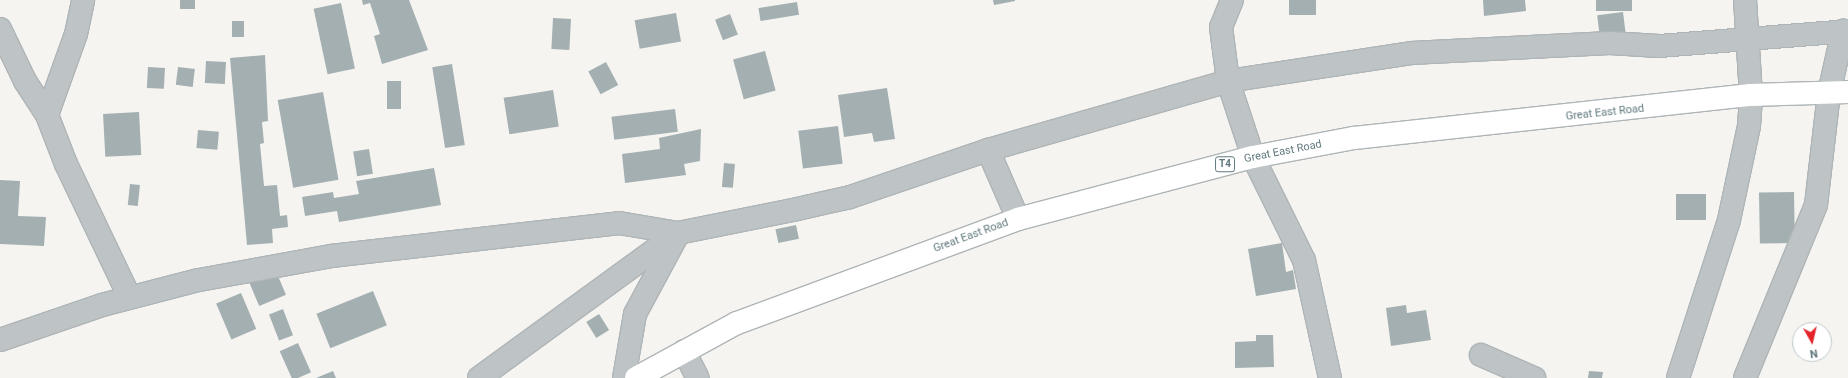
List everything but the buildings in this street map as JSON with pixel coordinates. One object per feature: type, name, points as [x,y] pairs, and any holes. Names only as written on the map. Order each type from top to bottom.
[{"type":"highway","name":"Great East Road","points":[[636,378],[737,323],[1018,218],[1253,157],[1354,138],[1751,95],[1838,92]]},
{"type":"street","points":[[47,115],[76,34],[82,0]]},
{"type":"street","points":[[1232,0],[1221,27],[1228,81],[1253,157],[1304,260],[1330,378]]},
{"type":"street","points":[[1678,378],[1729,220],[1749,126],[1751,95],[1749,37],[1745,0]]},
{"type":"street","points":[[0,29],[25,82],[47,115],[130,298]]},
{"type":"street","points":[[0,340],[130,298],[199,280],[331,256],[619,223],[678,233],[850,197],[988,150],[1228,81],[1411,53],[1602,44],[1659,46],[1749,37],[1846,31],[1838,92],[1816,205],[1744,378]]},
{"type":"street","points":[[988,150],[1018,218]]},
{"type":"street","points":[[479,378],[678,233]]},
{"type":"street","points":[[624,378],[635,314],[678,233]]},
{"type":"street","points":[[684,351],[698,378]]},
{"type":"street","points":[[1481,355],[1534,378]]}]
